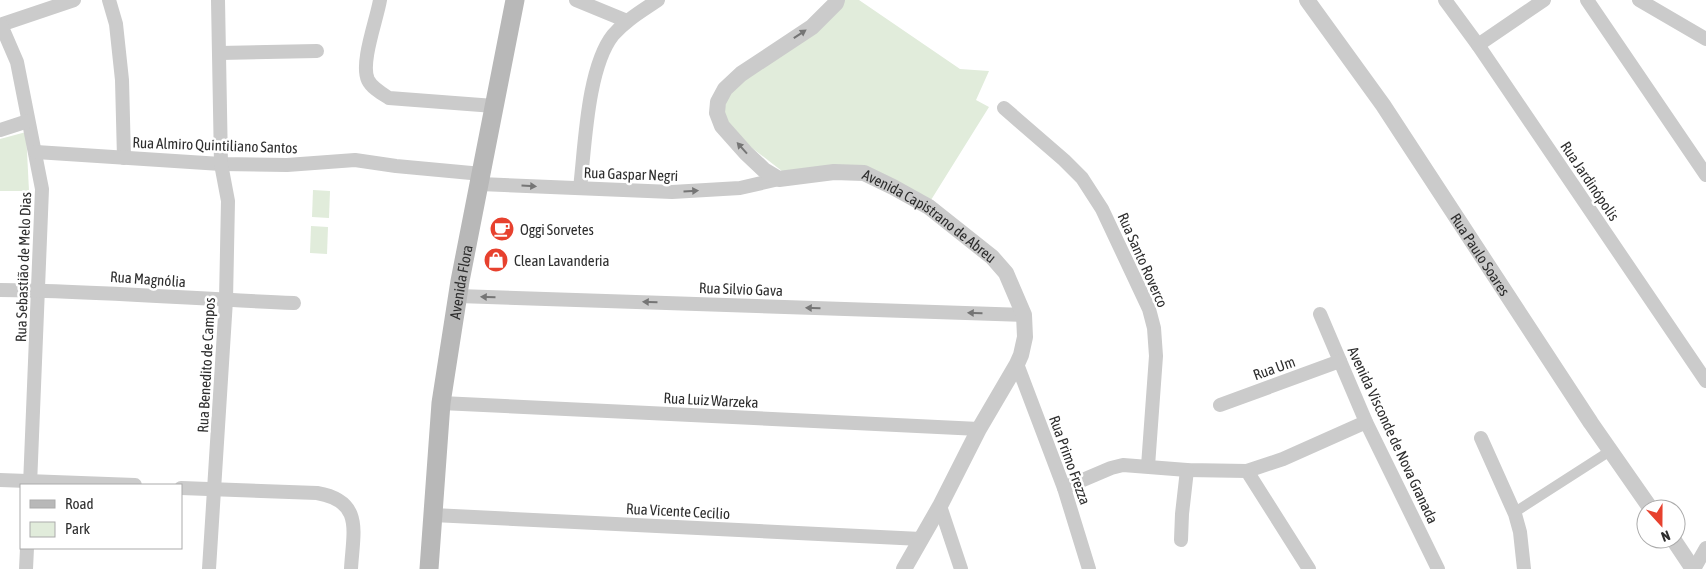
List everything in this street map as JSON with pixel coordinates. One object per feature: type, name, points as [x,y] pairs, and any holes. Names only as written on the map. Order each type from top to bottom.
[{"type":"main road","name":"Avenida Flora","points":[[429,569],[441,403],[458,296],[515,0]]},
{"type":"street","points":[[0,25],[74,0]]},
{"type":"street","points":[[109,0],[116,24],[122,80],[124,158]]},
{"type":"street","name":"Rua Benedito de Campos","points":[[209,569],[226,300],[228,201],[221,164],[218,0]]},
{"type":"street","points":[[380,0],[368,50],[366,71],[369,81],[378,91],[388,98],[494,106]]},
{"type":"street","points":[[576,0],[627,21]]},
{"type":"street","points":[[580,188],[590,102],[602,55],[612,37],[627,21],[658,0]]},
{"type":"street","points":[[779,179],[764,170],[722,126],[718,113],[718,102],[725,89],[741,74],[812,27],[837,0]]},
{"type":"street","name":"Rua Paulo Soares","points":[[1307,0],[1404,137],[1610,450],[1645,499]]},
{"type":"street","name":"Rua Jardinópolis","points":[[1445,0],[1706,382]]},
{"type":"street","points":[[1478,46],[1544,0]]},
{"type":"street","points":[[1587,0],[1706,175]]},
{"type":"street","points":[[1639,0],[1706,38]]},
{"type":"street","name":"Rua Sebastião de Melo Dias","points":[[0,25],[17,62],[42,189],[30,482]]},
{"type":"street","points":[[220,52],[317,51]]},
{"type":"street","name":"Rua Santo Roverco","points":[[1004,108],[1082,178],[1106,217],[1148,309],[1154,328],[1156,356],[1148,466]]},
{"type":"street","points":[[0,130],[28,121]]},
{"type":"street","name":"Rua Almiro Quintiliano Santos","points":[[36,152],[221,164],[300,165],[327,161],[355,160],[481,179]]},
{"type":"street","name":"Avenida Capistrano de Abreu","points":[[779,179],[834,172],[864,173],[893,187],[929,207],[992,257],[1006,273],[1024,315],[1026,337],[1017,364],[979,429],[940,506],[904,569]]},
{"type":"street","name":"Rua Gaspar Negri","points":[[481,179],[580,188],[672,192],[740,188],[779,179]]},
{"type":"street","name":"Rua Magnólia","points":[[0,290],[111,293],[294,303]]},
{"type":"street","name":"Rua Silvio Gava","points":[[458,296],[1024,315]]},
{"type":"street","name":"Avenida Visconde de Nova Granada","points":[[1320,314],[1366,422],[1438,569]]},
{"type":"street","name":"Rua Um","points":[[1220,405],[1340,360]]},
{"type":"street","name":"Rua Primo Frezza","points":[[1017,364],[1064,488],[1089,569]]},
{"type":"street","name":"Rua Luiz Warzeka","points":[[441,403],[979,429]]},
{"type":"street","points":[[1064,488],[1094,474],[1118,466],[1247,471],[1283,459],[1366,422]]},
{"type":"street","points":[[1481,438],[1515,512],[1520,532],[1524,569]]},
{"type":"street","points":[[1515,512],[1610,450]]},
{"type":"street","points":[[1181,540],[1187,470]]},
{"type":"street","points":[[1247,471],[1309,569]]},
{"type":"street","points":[[0,480],[100,484]]},
{"type":"street","points":[[182,488],[317,493],[329,495],[342,501],[348,508],[353,522],[351,569]]},
{"type":"street","points":[[940,506],[961,569]]},
{"type":"street","name":"Rua Vicente Cecilio","points":[[433,515],[921,539]]},
{"type":"street","points":[[1680,549],[1694,569],[1706,548]]},
{"type":"street","points":[[26,569],[27,549]]},
{"type":"green space","points":[[845,0],[859,0],[960,69],[989,71],[976,100],[989,107],[931,200],[872,170],[787,175],[729,130],[724,121],[726,93]]},
{"type":"green space","points":[[26,132],[29,191],[0,191],[0,139]]},
{"type":"green space","points":[[313,190],[330,191],[329,218],[312,217]]},
{"type":"green space","points":[[311,226],[328,227],[327,254],[310,253]]},
{"type":"place","name":"Oggi Sorvetes","points":[[502,229]]},
{"type":"place","name":"Clean Lavanderia","points":[[496,260]]}]
